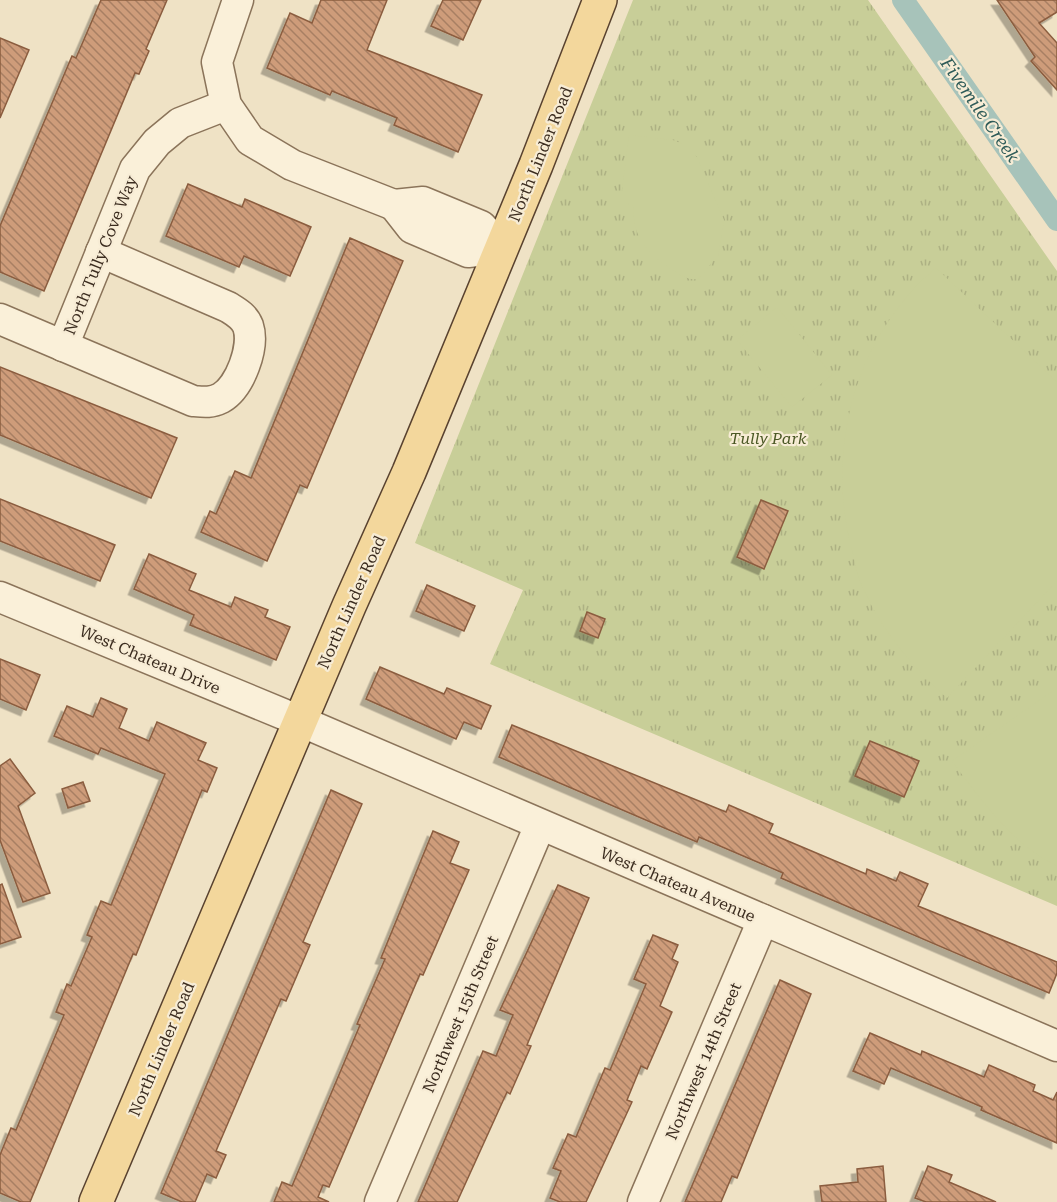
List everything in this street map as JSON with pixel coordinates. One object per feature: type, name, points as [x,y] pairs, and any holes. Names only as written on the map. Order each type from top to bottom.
[{"type":"main road","name":"North Linder Road","points":[[96,1202],[300,721],[409,472],[502,248],[600,0]]},
{"type":"street","points":[[238,0],[217,62],[226,105],[250,140],[292,165],[394,205],[423,202],[480,226],[502,248]]},
{"type":"street","name":"North Tully Cove Way","points":[[63,346],[135,169],[157,142],[180,123],[226,105]]},
{"type":"street","points":[[0,319],[193,401],[208,403],[219,399],[234,386],[249,350],[248,326],[241,315],[228,307],[101,252]]},
{"type":"street","name":"West Chateau Drive","points":[[0,597],[300,721]]},
{"type":"street","name":"West Chateau Avenue","points":[[300,721],[1057,1046]]},
{"type":"street","name":"Northwest 15th Street","points":[[380,1202],[540,825]]},
{"type":"street","name":"Northwest 14th Street","points":[[643,1202],[763,920]]},
{"type":"green space","name":"Tully Park","points":[[633,0],[868,0],[1057,271],[1057,906],[490,664],[523,590],[415,543]]},
{"type":"green space","points":[[629,135],[673,140],[683,144],[697,157],[724,220],[718,257],[697,279],[684,277],[663,264],[643,244],[639,236],[635,227],[634,207],[625,202],[622,190]]},
{"type":"green space","points":[[936,268],[1057,382],[1057,581],[947,698],[898,646],[869,602],[856,568],[845,512],[842,473],[845,435],[854,397],[867,361],[885,327],[908,296]]},
{"type":"green space","points":[[777,307],[832,375],[792,407],[737,340]]},
{"type":"green space","points":[[1057,688],[1057,866],[1026,846],[998,820],[952,761]]},
{"type":"building","points":[[101,0],[167,0],[146,49],[149,51],[139,74],[135,73],[44,291],[0,272],[0,226],[72,56],[76,58]]},
{"type":"building","points":[[321,0],[387,0],[367,50],[482,95],[458,152],[394,125],[397,118],[332,91],[330,95],[267,68],[290,13],[312,23]]},
{"type":"building","points":[[443,0],[481,0],[463,40],[431,26]]},
{"type":"building","points":[[997,0],[1057,0],[1057,12],[1039,23],[1057,43],[1057,90],[1031,61],[1035,57]]},
{"type":"building","points":[[0,38],[29,50],[0,118]]},
{"type":"building","points":[[188,184],[242,207],[245,199],[311,227],[290,276],[244,256],[239,267],[166,236]]},
{"type":"building","points":[[350,238],[403,261],[307,488],[300,485],[267,561],[201,532],[210,511],[216,514],[235,471],[251,478]]},
{"type":"building","points":[[0,367],[177,438],[151,498],[0,435]]},
{"type":"building","points":[[0,499],[115,545],[100,581],[0,541]]},
{"type":"building","points":[[761,500],[788,511],[764,569],[737,557]]},
{"type":"building","points":[[149,554],[196,574],[189,590],[231,607],[235,597],[268,610],[265,617],[290,627],[276,660],[190,625],[194,615],[134,589]]},
{"type":"building","points":[[427,585],[475,606],[464,631],[416,611]]},
{"type":"building","points":[[587,612],[605,619],[598,638],[580,631]]},
{"type":"building","points":[[0,659],[40,675],[26,710],[0,699]]},
{"type":"building","points":[[380,667],[444,694],[447,688],[491,706],[481,729],[464,722],[456,739],[366,699]]},
{"type":"building","points":[[101,698],[127,709],[119,728],[149,741],[157,722],[206,743],[198,760],[217,768],[207,792],[202,790],[136,955],[133,954],[30,1202],[21,1202],[0,1193],[0,1155],[11,1128],[16,1130],[64,1015],[56,1012],[67,984],[71,986],[92,937],[87,935],[101,901],[111,905],[165,774],[101,748],[98,754],[54,736],[67,706],[93,717]]},
{"type":"building","points":[[512,725],[726,812],[729,805],[773,824],[769,833],[866,874],[867,869],[896,881],[900,872],[928,884],[918,906],[1057,962],[1057,973],[1049,993],[781,878],[783,873],[699,837],[697,842],[499,757]]},
{"type":"building","points":[[870,741],[919,761],[904,797],[855,776]]},
{"type":"building","points":[[10,759],[35,793],[18,806],[50,893],[23,902],[0,840],[0,766]]},
{"type":"building","points":[[83,782],[90,801],[68,808],[62,789]]},
{"type":"building","points":[[331,790],[362,804],[303,942],[310,945],[286,1001],[281,999],[216,1151],[226,1155],[216,1178],[207,1174],[195,1202],[182,1202],[161,1193]]},
{"type":"building","points":[[433,831],[459,842],[450,863],[469,870],[423,975],[420,974],[329,1187],[323,1185],[318,1197],[329,1202],[274,1202],[282,1182],[292,1186],[360,1025],[357,1024],[385,959],[381,958]]},
{"type":"building","points":[[2,884],[21,937],[0,944],[0,885]]},
{"type":"building","points":[[558,885],[589,898],[527,1045],[531,1046],[510,1094],[507,1092],[457,1202],[418,1202],[483,1051],[496,1056],[513,1015],[500,1010]]},
{"type":"building","points":[[653,935],[678,945],[672,959],[678,962],[660,1006],[672,1012],[647,1069],[641,1066],[627,1100],[632,1102],[586,1202],[560,1202],[550,1198],[561,1171],[553,1168],[568,1134],[576,1137],[605,1068],[610,1070],[646,984],[634,979]]},
{"type":"building","points":[[780,980],[811,994],[737,1178],[732,1176],[721,1202],[685,1202]]},
{"type":"building","points":[[870,1033],[921,1055],[922,1051],[984,1077],[989,1065],[1035,1085],[1033,1091],[1053,1100],[1057,1092],[1057,1143],[981,1110],[982,1107],[891,1068],[884,1084],[853,1071]]},
{"type":"building","points":[[883,1166],[886,1202],[822,1202],[820,1186],[858,1182],[857,1169]]},
{"type":"building","points":[[928,1166],[952,1175],[949,1182],[996,1202],[926,1202],[915,1198]]},
{"type":"waterway","name":"Fivemile Creek","points":[[903,0],[1057,220]]}]
